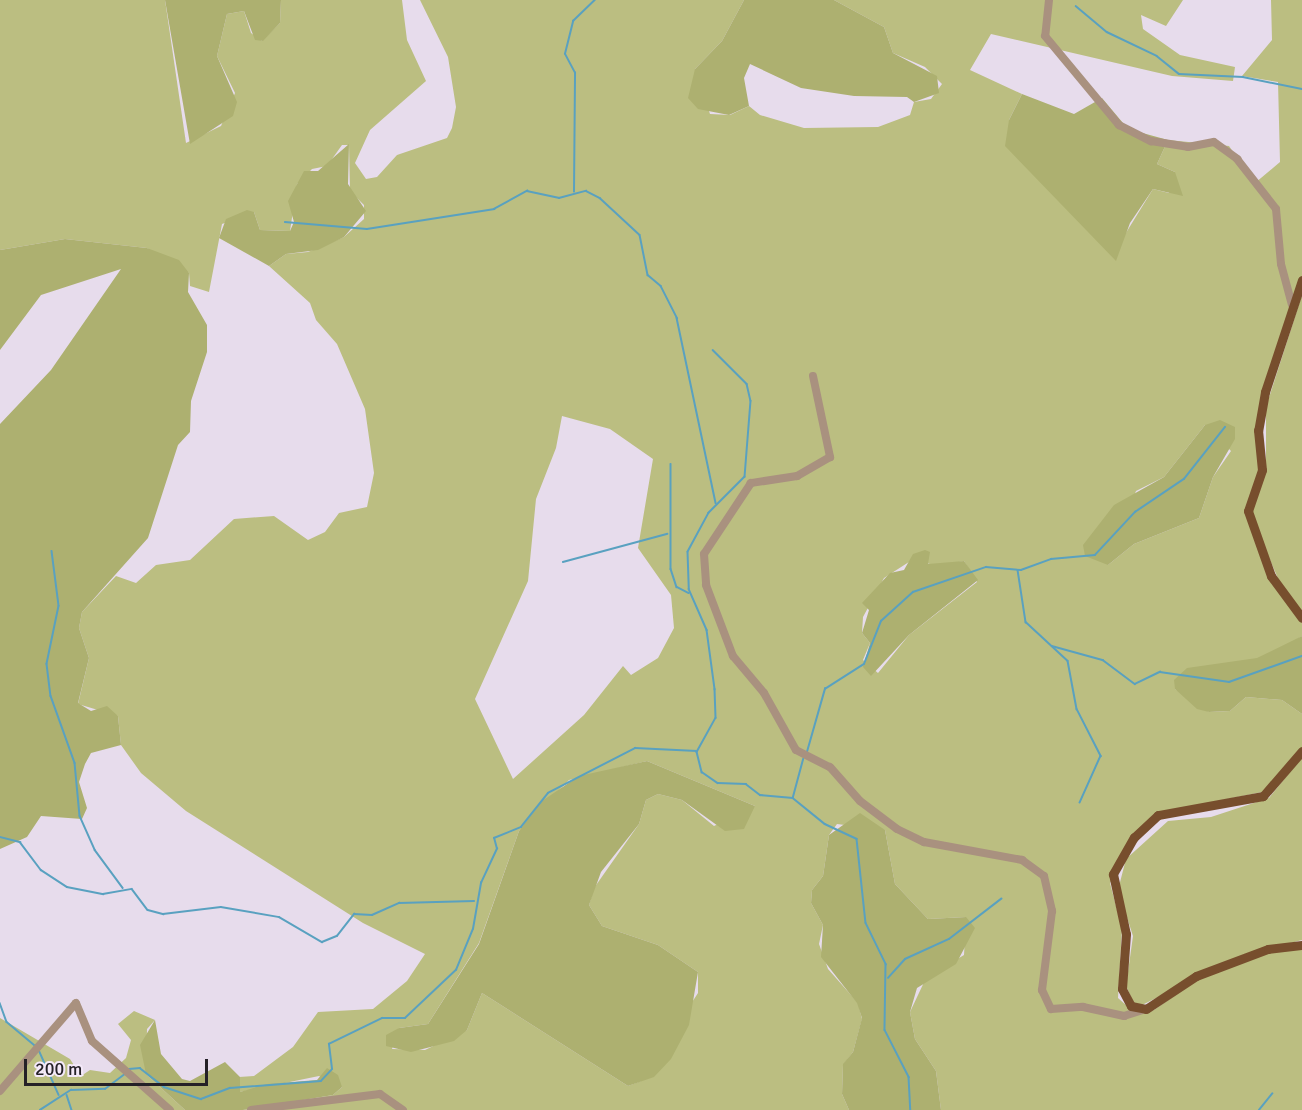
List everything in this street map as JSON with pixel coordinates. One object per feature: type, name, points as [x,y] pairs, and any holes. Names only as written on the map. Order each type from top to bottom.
[{"type":"main road","points":[[1302,280],[1292,305],[1260,417],[1262,470],[1249,518],[1271,576],[1302,618]]},
{"type":"main road","points":[[1302,751],[1263,796],[1158,815],[1116,862],[1113,885],[1126,934],[1122,989],[1131,1006],[1146,1009],[1196,976],[1268,949],[1302,945]]},
{"type":"street","points":[[1049,0],[1045,36],[1119,125],[1151,141],[1188,147],[1220,143],[1237,159],[1276,209],[1281,264],[1292,305]]},
{"type":"street","points":[[813,376],[830,457],[797,476],[750,483],[704,554],[706,585],[733,656],[764,693],[796,750],[830,767],[860,801],[897,829],[924,842],[1022,860],[1044,876],[1052,911],[1042,990],[1051,1009],[1083,1007],[1124,1016],[1146,1009]]},
{"type":"street","points":[[0,1091],[76,1004],[92,1041],[171,1110]]},
{"type":"street","points":[[250,1110],[380,1094],[403,1110]]},
{"type":"green space","points":[[0,0],[165,0],[186,143],[221,126],[235,93],[217,56],[227,14],[244,11],[251,33],[262,41],[280,23],[281,0],[402,0],[407,40],[426,81],[370,130],[355,163],[366,179],[377,177],[397,155],[447,138],[452,128],[456,107],[448,57],[420,0],[744,0],[722,41],[695,69],[710,114],[730,115],[749,106],[760,115],[804,128],[878,127],[910,115],[914,102],[931,99],[942,84],[925,67],[893,53],[884,27],[834,0],[1183,0],[1166,26],[1141,15],[1143,29],[1180,55],[1235,67],[1233,81],[1172,76],[991,34],[970,70],[1022,94],[1009,120],[1124,236],[1153,189],[1169,193],[1175,172],[1157,164],[1168,140],[1229,146],[1255,183],[1280,162],[1278,82],[1242,76],[1272,40],[1271,0],[1302,0],[1302,277],[1261,406],[1261,462],[1247,519],[1273,583],[1302,620],[1302,636],[1278,652],[1175,689],[1209,712],[1230,711],[1246,697],[1282,700],[1302,714],[1302,750],[1267,791],[1178,809],[1146,825],[1110,883],[1122,929],[1118,998],[1136,1014],[1154,1010],[1197,980],[1271,952],[1302,947],[1302,1110],[941,1110],[936,1071],[915,1039],[910,1012],[926,978],[964,955],[966,917],[928,919],[895,884],[885,830],[837,824],[829,835],[823,876],[812,890],[811,903],[823,925],[819,944],[828,969],[858,1003],[862,1019],[853,1052],[843,1065],[842,1094],[849,1110],[243,1110],[333,1095],[342,1087],[319,1076],[240,1092],[237,1084],[239,1077],[254,1076],[293,1047],[318,1012],[373,1009],[407,981],[425,954],[363,923],[186,811],[141,773],[121,745],[118,716],[78,704],[89,658],[79,628],[82,612],[116,576],[136,583],[156,565],[190,560],[234,519],[274,516],[308,540],[325,532],[339,513],[367,507],[374,473],[365,409],[337,344],[316,320],[310,303],[269,266],[286,254],[308,252],[344,237],[364,219],[364,205],[350,191],[349,145],[342,145],[327,166],[312,169],[297,184],[290,231],[260,230],[254,212],[222,224],[209,292],[190,286],[189,273],[147,248],[65,239],[0,250]],"holes":[[[562,416],[610,429],[653,459],[638,548],[671,595],[674,628],[658,658],[631,675],[623,666],[584,715],[513,779],[475,699],[528,581],[536,499],[556,448]],[[1205,425],[1231,451],[1213,477],[1199,518],[1134,544],[1108,565],[1136,491],[1164,477]],[[912,560],[939,566],[964,561],[977,582],[909,635],[878,673],[863,660],[870,643],[862,633],[863,617],[884,578]],[[647,761],[755,806],[714,826],[682,800],[658,794],[646,800],[639,824],[594,888],[589,905],[602,926],[658,945],[698,972],[698,993],[641,1081],[628,1086],[482,993],[467,1030],[425,1050],[392,1049],[399,1028],[428,1024],[479,943],[519,831],[569,780]]]},
{"type":"green space","points":[[165,0],[281,0],[280,23],[263,41],[255,40],[244,11],[227,14],[217,56],[237,102],[233,116],[190,144]]},
{"type":"green space","points":[[744,0],[834,0],[884,27],[893,53],[937,76],[939,93],[914,102],[907,97],[854,96],[801,88],[750,64],[744,78],[749,106],[729,115],[698,109],[688,98],[695,69],[722,41]]},
{"type":"green space","points":[[1022,94],[1074,114],[1102,98],[1128,129],[1168,140],[1157,164],[1175,172],[1183,196],[1153,189],[1130,223],[1116,261],[1005,146],[1009,120]]},
{"type":"green space","points":[[349,144],[348,184],[366,211],[344,237],[318,250],[286,254],[269,266],[219,238],[226,219],[247,210],[254,212],[260,230],[290,231],[294,222],[288,201],[304,171],[318,171]]},
{"type":"green space","points":[[65,239],[147,248],[179,260],[189,273],[188,292],[207,325],[207,352],[191,401],[190,432],[178,445],[148,538],[82,612],[79,628],[89,658],[78,703],[91,711],[107,706],[118,716],[121,745],[91,753],[85,764],[79,782],[87,808],[82,819],[41,816],[27,837],[0,849],[0,424],[51,370],[121,269],[41,295],[0,350],[0,250]]},
{"type":"green space","points":[[1302,295],[1302,613],[1285,595],[1251,515],[1266,470],[1266,407]]},
{"type":"green space","points":[[1220,420],[1235,427],[1235,439],[1213,477],[1199,518],[1134,544],[1108,565],[1085,556],[1083,545],[1114,505],[1164,477],[1205,425]]},
{"type":"green space","points":[[925,550],[930,552],[928,564],[964,561],[978,580],[909,635],[871,676],[863,667],[870,643],[862,633],[869,610],[862,603],[890,573],[904,570],[913,554]]},
{"type":"green space","points":[[1302,636],[1302,714],[1282,700],[1246,697],[1230,711],[1209,712],[1197,709],[1175,689],[1174,680],[1187,668],[1257,658]]},
{"type":"green space","points":[[1302,757],[1302,940],[1243,955],[1136,1008],[1126,986],[1133,936],[1118,890],[1126,859],[1168,821],[1211,817],[1269,798]]},
{"type":"green space","points":[[647,761],[755,806],[744,829],[725,831],[682,800],[658,794],[646,800],[639,824],[601,872],[589,905],[602,926],[658,945],[698,972],[689,1025],[671,1059],[654,1077],[628,1086],[482,993],[467,1030],[454,1041],[411,1052],[386,1046],[386,1035],[399,1028],[428,1024],[479,944],[519,831],[542,801],[579,776]]},
{"type":"green space","points":[[860,813],[885,830],[895,884],[928,919],[966,917],[975,928],[956,964],[917,988],[910,1012],[915,1039],[936,1071],[941,1110],[849,1110],[842,1094],[843,1064],[853,1052],[862,1018],[857,1003],[821,957],[823,925],[811,903],[812,890],[823,876],[829,835]]},
{"type":"green space","points":[[134,1011],[155,1020],[147,1029],[146,1074],[185,1110],[0,1110],[0,1018],[70,1059],[81,1076],[90,1070],[110,1073],[126,1058],[131,1040],[118,1024]]},
{"type":"green space","points":[[155,1020],[161,1054],[182,1079],[190,1081],[225,1062],[240,1077],[240,1092],[267,1084],[317,1080],[327,1068],[338,1075],[342,1087],[333,1095],[243,1110],[185,1110],[146,1074],[140,1045]]},
{"type":"waterway","points":[[574,192],[575,73],[565,54],[573,21],[595,0]]},
{"type":"waterway","points":[[1076,6],[1107,32],[1157,56],[1179,74],[1243,77],[1302,89]]},
{"type":"waterway","points":[[285,222],[367,229],[494,209],[527,191],[559,198],[586,191],[600,198],[640,235],[648,275],[661,286],[677,318],[716,503]]},
{"type":"waterway","points":[[713,350],[747,384],[751,401],[745,477],[709,513],[688,552],[689,589],[707,630],[715,689],[716,718],[697,752],[702,772],[718,783],[746,784],[760,795],[793,798],[825,824],[857,839],[866,923],[886,964],[885,1030],[909,1077],[911,1110]]},
{"type":"waterway","points":[[807,752],[825,689],[864,664],[881,621],[913,592],[986,567],[1021,570],[1051,559],[1095,555],[1135,512],[1184,479],[1225,427]]},
{"type":"waterway","points":[[671,464],[671,569],[677,587],[689,593]]},
{"type":"waterway","points":[[563,562],[667,534]]},
{"type":"waterway","points":[[52,551],[59,606],[47,664],[51,696],[75,763],[80,816],[95,850],[123,888]]},
{"type":"waterway","points":[[1018,570],[1026,622],[1068,661],[1077,709],[1101,756],[1080,803]]},
{"type":"waterway","points":[[1052,646],[1103,660],[1135,684],[1160,672],[1229,682],[1302,656]]},
{"type":"waterway","points":[[129,1069],[140,1068],[164,1087],[201,1099],[230,1088],[321,1081],[332,1069],[329,1044],[382,1018],[405,1018],[456,970],[473,929],[481,883],[497,849],[494,838],[521,827],[548,793],[635,748],[697,751]]},
{"type":"waterway","points":[[793,797],[803,759]]},
{"type":"waterway","points":[[0,837],[20,842],[41,870],[67,887],[103,894],[132,889],[148,910],[163,914],[221,907],[279,917],[322,942],[337,936],[354,914],[372,915],[399,903],[474,901]]},
{"type":"waterway","points":[[888,978],[905,959],[949,939],[1001,899]]},
{"type":"waterway","points":[[0,1003],[7,1022],[36,1046]]},
{"type":"waterway","points":[[39,1050],[59,1095]]},
{"type":"waterway","points":[[40,1110],[71,1090],[105,1089],[126,1073]]},
{"type":"waterway","points":[[1259,1110],[1272,1094]]},
{"type":"waterway","points":[[67,1095],[72,1110]]}]
